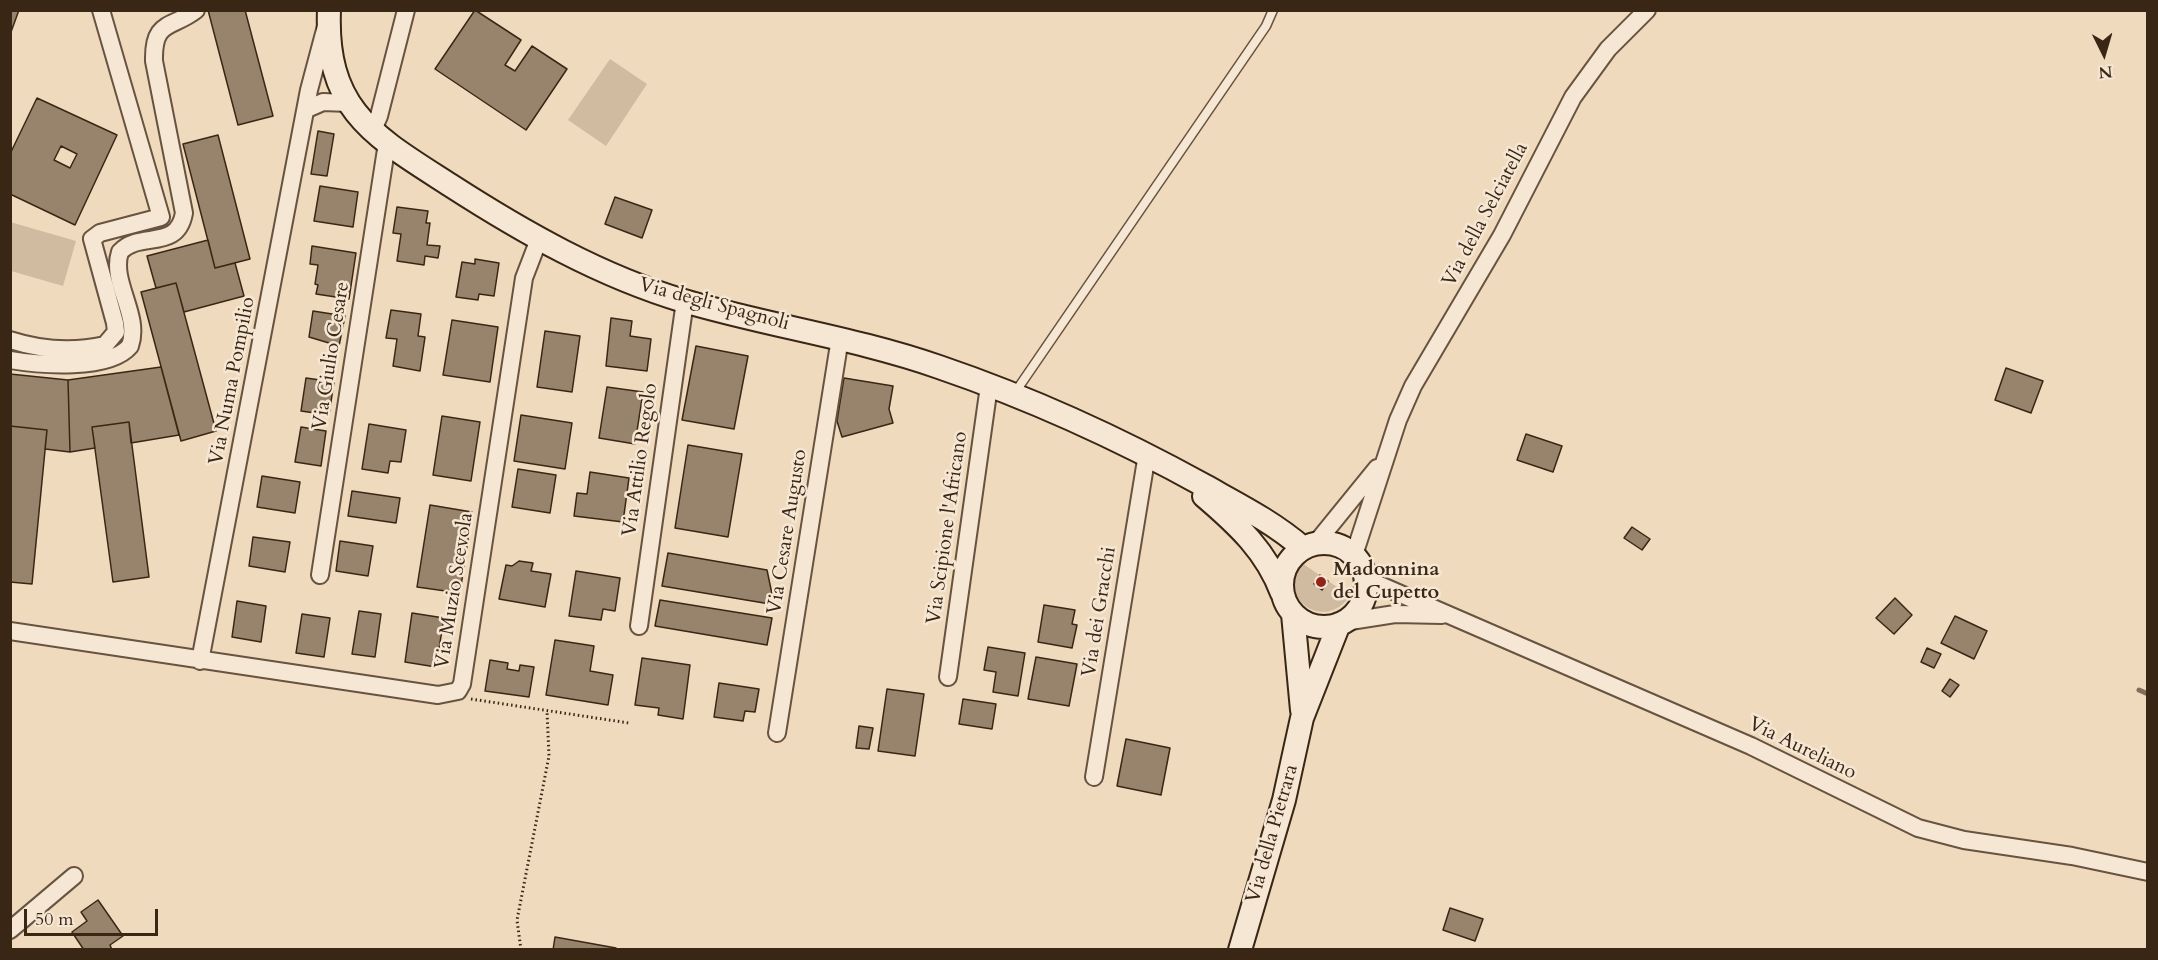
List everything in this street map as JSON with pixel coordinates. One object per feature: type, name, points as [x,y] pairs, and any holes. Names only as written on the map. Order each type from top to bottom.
[{"type":"street","points":[[10,340],[49,348],[82,349],[105,345],[116,332],[115,323],[92,239],[100,233],[161,217],[101,10]]},
{"type":"street","points":[[10,360],[46,364],[99,361],[122,354],[130,346],[132,325],[117,264],[120,252],[133,244],[169,236],[180,227],[184,213],[154,61],[155,44],[168,23],[196,10]]},
{"type":"street","name":"Via Giulio Cesare","points":[[320,575],[379,137],[379,116],[406,10]]},
{"type":"street","name":"Via della Selciatella","points":[[1354,555],[1407,399],[1502,235],[1560,118],[1599,61],[1647,10]]},
{"type":"street","name":"Via degli Spagnoli","points":[[328,16],[333,64],[348,103],[379,137],[490,211],[539,239],[610,273],[685,301],[840,338],[922,361],[1014,395],[1169,466]]},
{"type":"street","name":"Via Numa Pompilio","points":[[200,661],[316,58],[328,16]]},
{"type":"street","points":[[307,109],[323,102],[348,103]]},
{"type":"street","name":"Via Muzio Scevola","points":[[10,631],[438,695],[453,694],[462,684],[524,278],[539,239]]},
{"type":"street","name":"Via Attilio Regolo","points":[[639,626],[685,301]]},
{"type":"street","name":"Via Cesare Augusto","points":[[777,733],[840,338]]},
{"type":"street","name":"Via Scipione l'Africano","points":[[948,676],[989,386]]},
{"type":"street","name":"Via dei Gracchi","points":[[1094,777],[1147,454]]},
{"type":"street","name":"Via della Selciatella","points":[[1310,546],[1362,489],[1387,455]]},
{"type":"street","points":[[1169,466],[1310,546]]},
{"type":"street","name":"Via della Pietrara","points":[[1169,466],[1239,526],[1260,549],[1274,572],[1288,604],[1302,718]]},
{"type":"street","points":[[1338,545],[1354,555],[1362,566],[1366,579],[1364,599],[1352,616],[1341,623],[1314,626],[1288,604],[1282,581],[1285,567],[1293,556],[1310,546],[1338,545]]},
{"type":"street","name":"Via Aureliano","points":[[1366,579],[1751,746],[1918,828],[1964,840],[2072,856],[2148,872]]},
{"type":"street","name":"Via Aureliano","points":[[1341,623],[1395,614],[1452,615]]},
{"type":"street","name":"Via della Pietrara","points":[[1240,950],[1284,800],[1302,718],[1341,623]]},
{"type":"street","points":[[10,930],[74,876]]},
{"type":"lane","points":[[1014,395],[1266,26],[1273,10]]},
{"type":"path","points":[[438,695],[629,723]]},
{"type":"path","points":[[521,950],[517,920],[549,756],[547,711]]},
{"type":"shaded area","points":[[610,59],[647,84],[606,146],[568,120]]},
{"type":"shaded area","points":[[10,222],[76,241],[63,286],[11,271]]},
{"type":"shaded area","points":[[1302,563],[1350,596],[1339,607],[1327,612],[1316,611],[1306,606],[1298,598],[1294,587],[1295,575]]},
{"type":"building","points":[[10,10],[19,10],[11,32],[10,32]]},
{"type":"building","points":[[208,10],[245,10],[273,116],[238,125]]},
{"type":"building","points":[[475,10],[521,40],[505,65],[515,71],[532,46],[567,69],[526,130],[435,69]]},
{"type":"building","points":[[37,98],[117,135],[75,225],[10,194],[10,154]],"holes":[[[61,146],[77,154],[70,168],[54,160]]]},
{"type":"building","points":[[318,131],[334,134],[327,176],[311,174]]},
{"type":"building","points":[[218,135],[250,259],[215,268],[183,144]]},
{"type":"building","points":[[320,186],[358,192],[353,227],[314,221]]},
{"type":"building","points":[[615,197],[652,210],[642,238],[605,224]]},
{"type":"building","points":[[397,207],[428,211],[426,223],[430,223],[427,245],[440,246],[438,258],[425,256],[424,265],[397,261],[401,234],[393,233]]},
{"type":"building","points":[[208,240],[215,268],[235,263],[244,296],[184,312],[176,283],[156,288],[147,256]]},
{"type":"building","points":[[312,246],[356,253],[349,299],[316,294],[318,265],[310,264]]},
{"type":"building","points":[[475,259],[499,263],[494,296],[479,294],[478,300],[456,297],[462,262],[475,264]]},
{"type":"building","points":[[176,283],[216,431],[181,441],[141,292]]},
{"type":"building","points":[[391,310],[421,314],[418,336],[425,337],[420,371],[393,366],[397,339],[386,338]]},
{"type":"building","points":[[313,311],[345,316],[339,346],[309,337]]},
{"type":"building","points":[[611,318],[632,321],[630,336],[651,339],[647,371],[606,366]]},
{"type":"building","points":[[452,320],[498,327],[490,382],[443,375]]},
{"type":"building","points":[[545,331],[580,336],[572,392],[537,387]]},
{"type":"building","points":[[696,346],[748,356],[734,429],[682,420]]},
{"type":"building","points":[[161,367],[179,435],[131,443],[129,422],[92,427],[95,448],[70,452],[68,380]]},
{"type":"building","points":[[2006,368],[2043,381],[2031,413],[1995,400]]},
{"type":"building","points":[[10,374],[68,380],[70,452],[45,449],[47,430],[10,426]]},
{"type":"building","points":[[306,378],[334,382],[329,415],[301,411]]},
{"type":"building","points":[[844,378],[893,386],[889,409],[893,423],[842,437],[837,421]]},
{"type":"building","points":[[607,387],[643,392],[635,444],[599,438]]},
{"type":"building","points":[[521,415],[572,423],[565,469],[514,461]]},
{"type":"building","points":[[442,416],[480,422],[471,481],[433,475]]},
{"type":"building","points":[[129,422],[149,577],[113,582],[92,427]]},
{"type":"building","points":[[369,424],[406,430],[401,462],[390,461],[388,473],[362,469]]},
{"type":"building","points":[[10,426],[47,430],[32,584],[10,582]]},
{"type":"building","points":[[301,427],[326,431],[321,466],[295,462]]},
{"type":"building","points":[[1526,434],[1562,446],[1553,472],[1517,460]]},
{"type":"building","points":[[688,445],[742,454],[728,537],[675,528]]},
{"type":"building","points":[[518,469],[556,475],[550,513],[512,507]]},
{"type":"building","points":[[590,472],[629,478],[623,522],[574,516],[577,493],[587,494]]},
{"type":"building","points":[[262,476],[300,482],[295,513],[257,507]]},
{"type":"building","points":[[352,491],[400,498],[396,523],[348,516]]},
{"type":"building","points":[[430,505],[472,512],[460,593],[417,587]]},
{"type":"building","points":[[1632,527],[1650,539],[1642,550],[1624,538]]},
{"type":"building","points":[[253,537],[290,542],[285,572],[249,566]]},
{"type":"building","points":[[340,541],[373,546],[368,576],[336,571]]},
{"type":"building","points":[[668,553],[767,570],[772,594],[770,604],[662,586]]},
{"type":"building","points":[[519,561],[533,563],[531,571],[551,574],[545,607],[499,599],[506,565],[512,566]]},
{"type":"building","points":[[576,571],[620,578],[615,611],[603,609],[601,620],[569,616]]},
{"type":"building","name":"Madonnina del Cupetto","points":[[1320,575],[1328,581],[1322,590],[1314,584]]},
{"type":"building","points":[[1895,598],[1912,615],[1894,634],[1876,618]]},
{"type":"building","points":[[660,600],[772,618],[767,645],[655,626]]},
{"type":"building","points":[[237,601],[266,606],[261,642],[232,637]]},
{"type":"building","points":[[1044,605],[1075,610],[1072,624],[1077,625],[1072,648],[1038,642]]},
{"type":"building","points":[[359,611],[381,614],[375,657],[352,654]]},
{"type":"building","points":[[412,613],[444,618],[436,667],[405,662]]},
{"type":"building","points":[[302,614],[330,618],[324,657],[296,653]]},
{"type":"building","points":[[1955,616],[1987,631],[1974,659],[1941,643]]},
{"type":"building","points":[[555,640],[594,646],[590,671],[613,675],[608,705],[546,695]]},
{"type":"building","points":[[988,647],[1025,653],[1018,696],[993,692],[996,672],[984,670]]},
{"type":"building","points":[[1927,648],[1941,654],[1934,668],[1921,662]]},
{"type":"building","points":[[1036,657],[1077,664],[1069,706],[1028,699]]},
{"type":"building","points":[[642,658],[690,665],[683,719],[658,715],[659,708],[635,705]]},
{"type":"building","points":[[490,660],[508,663],[507,669],[519,671],[520,665],[534,667],[529,697],[485,691]]},
{"type":"building","points":[[1950,679],[1959,685],[1950,697],[1942,691]]},
{"type":"building","points":[[719,683],[759,689],[755,712],[745,711],[743,721],[714,717]]},
{"type":"building","points":[[887,689],[924,694],[915,756],[878,751]]},
{"type":"building","points":[[963,699],[996,704],[992,729],[959,724]]},
{"type":"building","points":[[859,726],[873,728],[869,749],[856,748]]},
{"type":"building","points":[[1126,739],[1170,748],[1161,795],[1117,786]]},
{"type":"building","points":[[98,900],[123,936],[110,945],[112,950],[84,950],[72,932],[87,921],[81,912]]},
{"type":"building","points":[[1450,908],[1483,919],[1475,941],[1443,930]]},
{"type":"building","points":[[555,937],[616,948],[616,950],[553,950]]},
{"type":"waterway","points":[[2139,690],[2148,694]]},
{"type":"place","name":"Madonnina del Cupetto","points":[[1321,582]]}]
